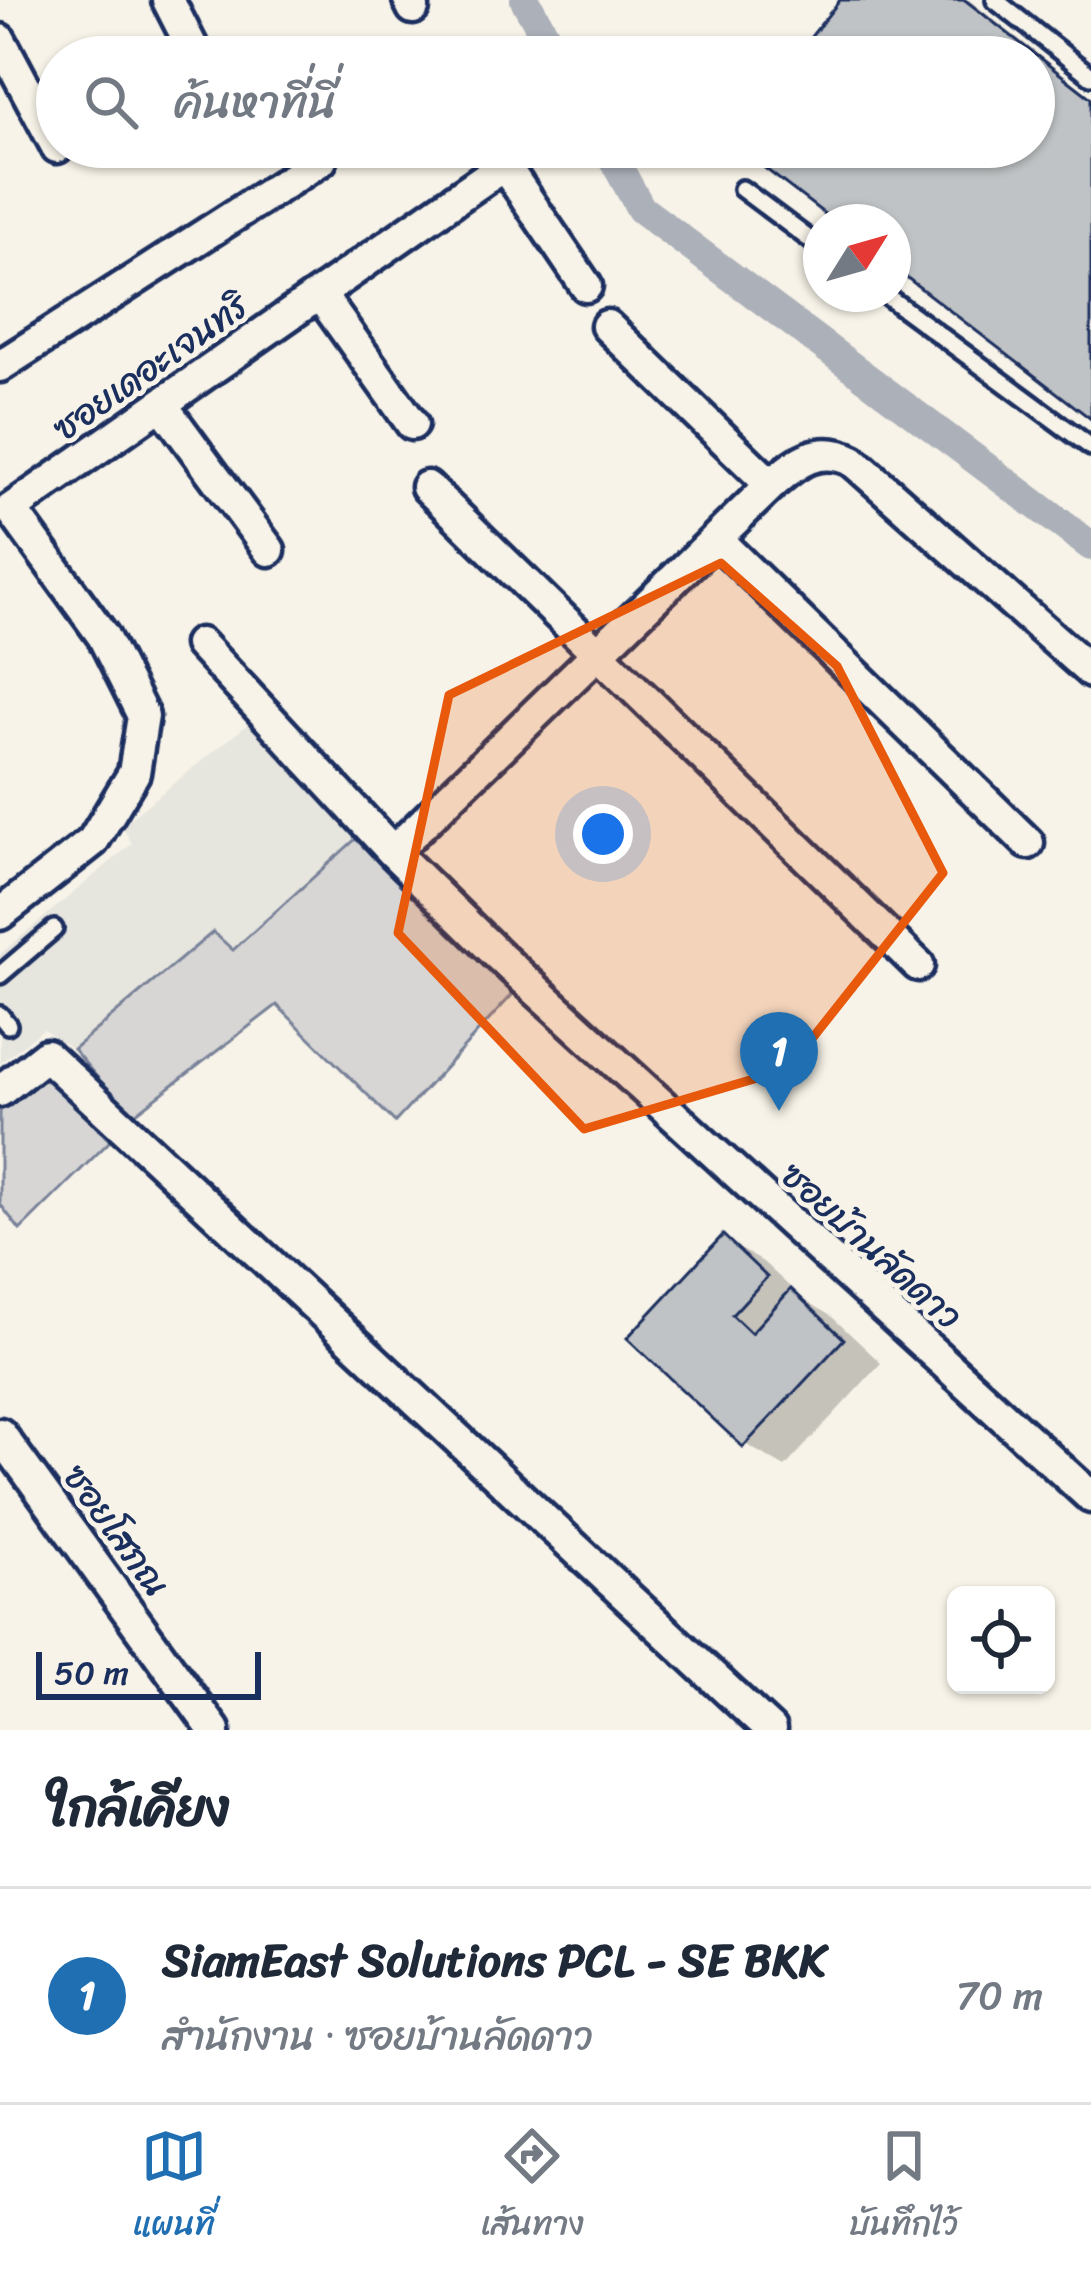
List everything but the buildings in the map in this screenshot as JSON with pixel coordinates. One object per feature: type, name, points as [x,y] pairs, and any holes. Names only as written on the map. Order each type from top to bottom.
[{"type":"street","points":[[168,0],[186,36]]},
{"type":"street","points":[[0,40],[36,107]]},
{"type":"street","points":[[0,366],[309,168]]},
{"type":"street","name":"ซอยเดอะเจนทริ","points":[[0,914],[93,841],[134,772],[143,716],[103,636],[11,509],[500,168]]},
{"type":"street","name":"ซอยเดอะเจนทริ","points":[[506,168],[586,286]]},
{"type":"street","points":[[321,296],[412,424]]},
{"type":"street","points":[[607,326],[772,485]]},
{"type":"street","points":[[162,405],[269,550]]},
{"type":"street","points":[[393,852],[772,485],[808,456],[848,458],[1091,672]]},
{"type":"street","points":[[427,487],[918,965]]},
{"type":"street","points":[[716,539],[1028,842]]},
{"type":"street","name":"ซอยบ้านลัดดาว","points":[[200,644],[393,852],[499,956],[1091,1496]]},
{"type":"street","points":[[0,1091],[46,1055],[770,1730]]},
{"type":"street","name":"ซอยโสภณ","points":[[0,1434],[214,1730]]},
{"type":"lane","points":[[995,0],[1040,36]]},
{"type":"lane","points":[[1055,48],[1091,76]]},
{"type":"lane","points":[[742,189],[803,235]]},
{"type":"lane","points":[[908,312],[1091,447]]},
{"type":"lane","points":[[0,975],[54,929]]},
{"type":"highlighted area","points":[[721,563],[837,666],[943,873],[788,1069],[584,1129],[398,933],[449,695]]},
{"type":"shaded area","points":[[252,721],[359,836],[232,951],[212,933],[73,1049],[43,1029],[0,1063],[0,954],[132,844],[122,825]]},
{"type":"shaded area","points":[[359,836],[513,994],[395,1122],[277,1005],[131,1117],[73,1049],[213,932],[233,950]]},
{"type":"shaded area","points":[[36,1080],[50,1081],[110,1141],[20,1230],[0,1204],[0,1111]]},
{"type":"waterway","points":[[525,0],[545,36]]},
{"type":"waterway","points":[[619,168],[641,209],[1091,546]]},
{"type":"place","name":"SiamEast Solutions PCL - SE BKK","points":[[779,1111]]}]
